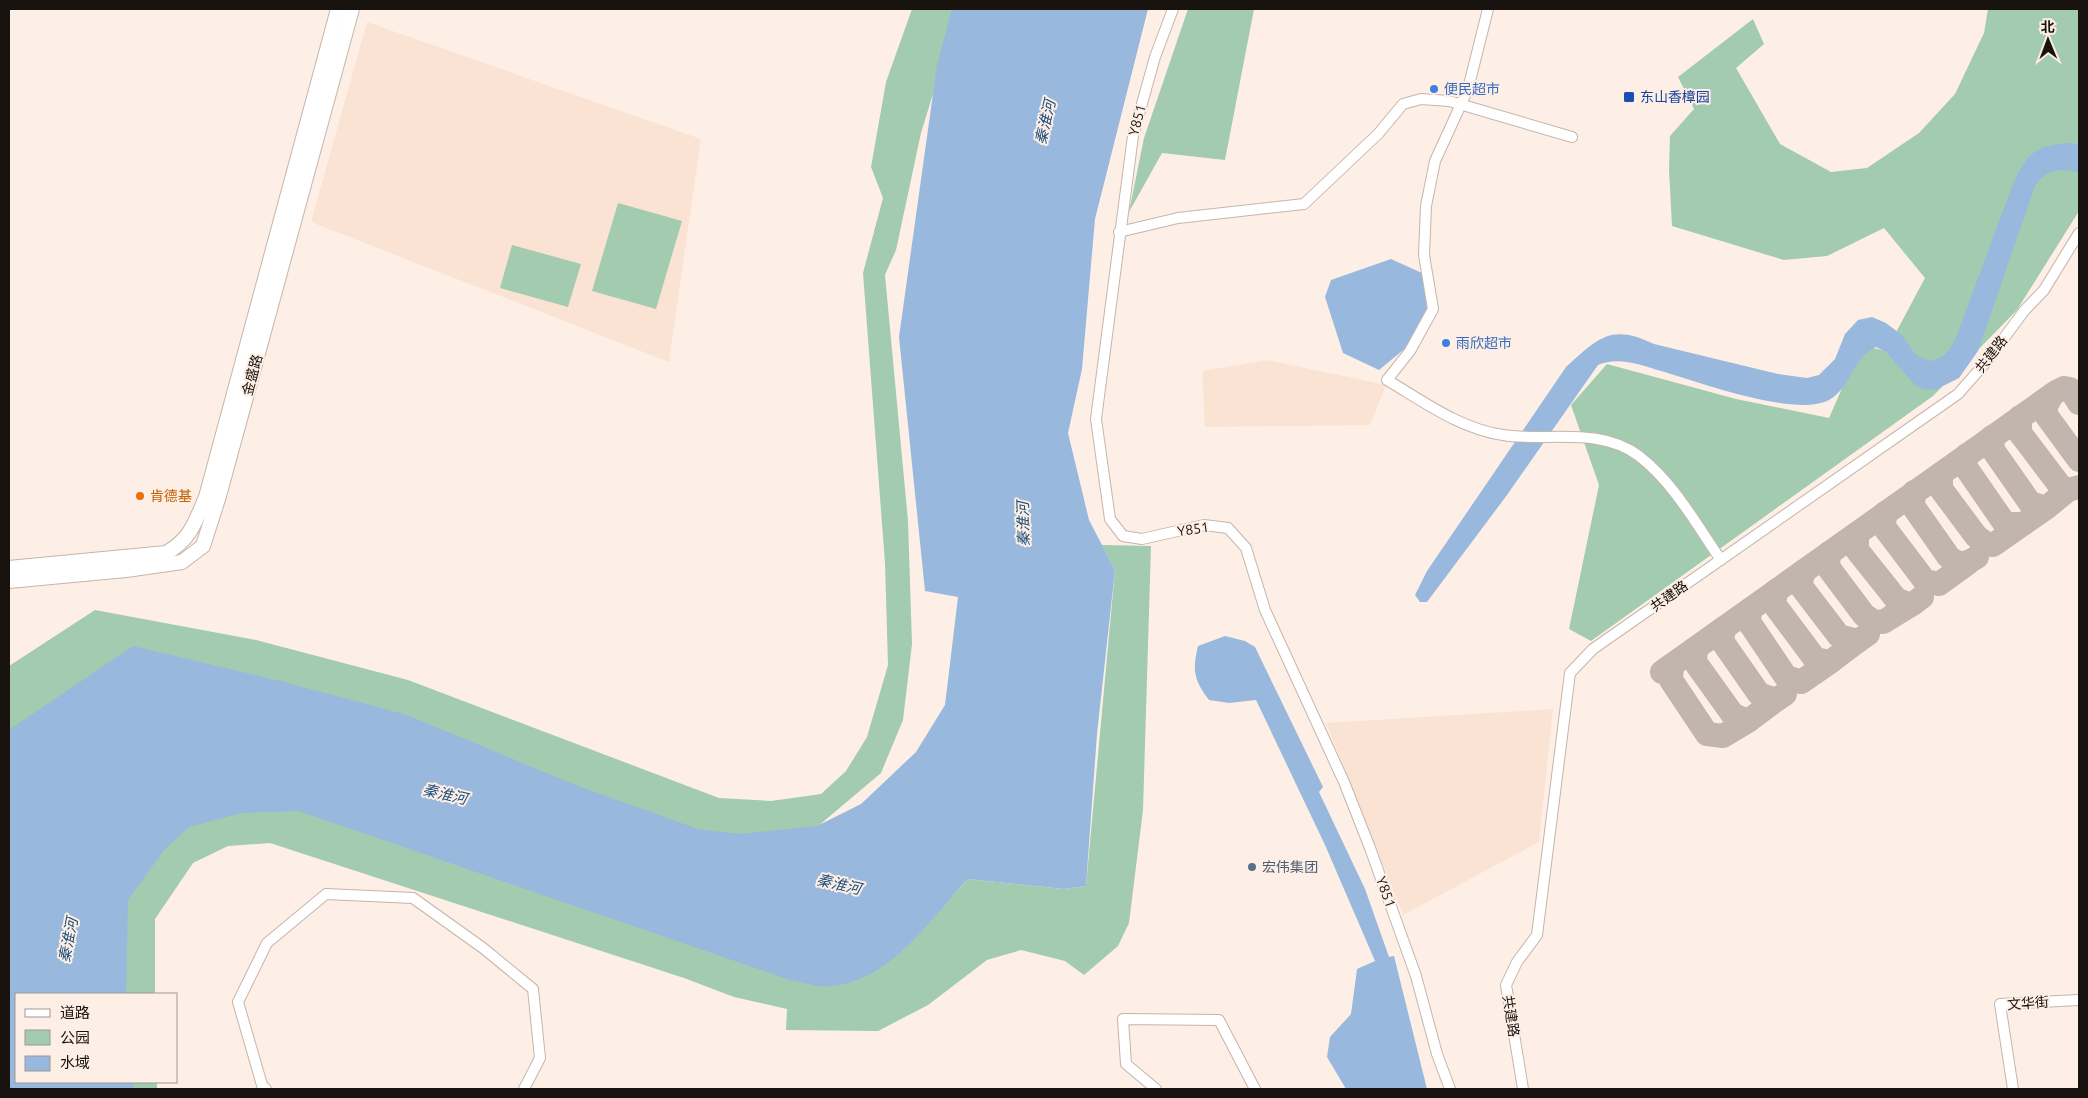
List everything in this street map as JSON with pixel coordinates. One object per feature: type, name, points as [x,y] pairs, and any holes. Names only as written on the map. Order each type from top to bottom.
[{"type":"street","name":"金盛路","points":[[9,568],[166,554],[182,545],[191,532],[206,497],[338,9]]},
{"type":"street","name":"金盛路","points":[[9,581],[126,570],[182,562],[203,546],[219,496],[352,9]]},
{"type":"street","name":"Y851","points":[[1173,9],[1155,57],[1132,136],[1119,232],[1096,419],[1110,519],[1123,536],[1142,539],[1204,525],[1228,528],[1246,548],[1265,610],[1344,782],[1370,848],[1416,976],[1437,1054],[1450,1089]]},
{"type":"street","points":[[1488,9],[1468,89],[1435,161],[1426,206],[1424,255],[1433,309],[1410,351],[1387,380],[1443,413],[1478,429],[1503,436],[1587,436],[1638,455],[1667,482],[1721,560]]},
{"type":"street","points":[[1119,232],[1178,218],[1304,204],[1378,134],[1403,104],[1420,98],[1461,104],[1572,137]]},
{"type":"street","name":"共建路","points":[[1523,1089],[1506,985],[1517,962],[1536,935],[1570,673],[1593,649],[1958,394],[1987,361],[2024,311],[2044,290],[2079,233]]},
{"type":"street","points":[[266,1089],[262,1085],[238,1002],[267,943],[326,894],[413,898],[483,948],[533,989],[540,1058],[524,1089]]},
{"type":"street","name":"文华街","points":[[2013,1089],[2000,1004],[2079,1000]]},
{"type":"street","points":[[1156,1089],[1126,1064],[1123,1020],[1219,1020],[1256,1089]]},
{"type":"shaded area","points":[[367,22],[701,139],[669,362],[311,222]]},
{"type":"shaded area","points":[[1268,360],[1386,385],[1370,425],[1205,427],[1202,371]]},
{"type":"shaded area","points":[[1553,709],[1539,842],[1403,915],[1326,723]]},
{"type":"green space","points":[[912,9],[959,9],[921,133],[896,250],[885,275],[908,521],[912,644],[903,720],[881,773],[817,827],[902,951],[968,879],[1064,889],[1086,886],[1115,570],[1102,545],[1151,546],[1143,810],[1129,923],[1118,946],[1084,975],[1065,961],[1021,950],[987,960],[928,1005],[878,1031],[786,1030],[787,1009],[734,997],[684,978],[270,843],[228,846],[193,863],[155,919],[155,993],[15,993],[15,1083],[157,1083],[157,1089],[9,1089],[9,666],[95,610],[256,640],[408,680],[719,798],[771,801],[821,794],[846,771],[867,737],[888,665],[885,563],[863,273],[883,198],[871,167],[886,82]]},
{"type":"green space","points":[[1188,9],[1254,9],[1225,160],[1162,153],[1129,212],[1144,138]]},
{"type":"green space","name":"东山香樟园","points":[[1988,9],[2079,9],[2079,211],[2017,310],[1933,396],[1591,641],[1569,629],[1599,485],[1571,405],[1607,364],[1736,399],[1829,418],[1861,345],[1886,351],[1925,278],[1884,228],[1827,256],[1784,260],[1672,226],[1669,170],[1670,136],[1694,109],[1678,77],[1753,19],[1764,44],[1736,68],[1780,144],[1831,172],[1867,168],[1919,133],[1955,94],[1984,33]]},
{"type":"green space","points":[[618,203],[682,221],[656,309],[592,291]]},
{"type":"green space","points":[[512,245],[581,264],[568,307],[500,288]]},
{"type":"water","name":"秦淮河","points":[[952,9],[1148,9],[1095,219],[1082,369],[1068,433],[1089,520],[1115,570],[1097,734],[1086,886],[1064,889],[968,879],[924,929],[891,960],[873,972],[854,981],[832,986],[822,986],[790,980],[299,811],[241,813],[189,827],[164,850],[128,900],[126,993],[15,993],[15,1083],[133,1083],[134,1089],[9,1089],[9,730],[133,646],[280,681],[407,715],[578,786],[698,829],[740,834],[817,826],[861,804],[916,752],[945,705],[958,597],[925,591],[899,337],[937,65]]},
{"type":"water","points":[[2071,143],[2079,145],[2079,172],[2060,170],[2050,172],[2035,186],[1978,351],[1959,378],[1935,390],[1923,389],[1915,385],[1886,352],[1876,347],[1861,359],[1843,388],[1829,400],[1814,404],[1794,405],[1771,402],[1722,390],[1630,362],[1613,361],[1598,365],[1507,495],[1427,602],[1420,602],[1415,595],[1427,571],[1566,367],[1597,341],[1616,334],[1627,335],[1654,344],[1778,374],[1807,378],[1819,375],[1835,359],[1845,334],[1858,320],[1872,317],[1886,323],[1903,336],[1915,354],[1929,361],[1940,358],[1950,349],[1957,335],[2019,171],[2030,156],[2042,148]]},
{"type":"water","points":[[1391,259],[1422,273],[1427,309],[1408,346],[1379,370],[1343,353],[1325,297],[1331,280]]},
{"type":"water","points":[[1225,636],[1245,641],[1255,647],[1323,787],[1319,792],[1365,889],[1389,957],[1394,956],[1427,1089],[1346,1089],[1327,1057],[1330,1037],[1351,1014],[1357,969],[1375,961],[1325,845],[1256,700],[1229,703],[1209,700],[1197,681],[1195,662],[1198,646]]},
{"type":"taxiway","points":[[1662,672],[2056,392],[2064,388],[2070,389],[2079,403]]},
{"type":"taxiway","points":[[2052,395],[2046,406],[2046,415],[2079,460]]},
{"type":"taxiway","points":[[2020,417],[2020,433],[2061,487],[2068,490],[2079,487]]},
{"type":"taxiway","points":[[1992,437],[1993,450],[2030,503],[2046,508],[2068,490]]},
{"type":"taxiway","points":[[1967,455],[1965,462],[1967,469],[2005,524],[2023,524],[2046,508]]},
{"type":"taxiway","points":[[1941,474],[1941,489],[1976,536],[1985,543],[1993,545],[2023,524]]},
{"type":"taxiway","points":[[1914,492],[1913,506],[1948,556],[1959,563],[1977,557]]},
{"type":"taxiway","points":[[1885,513],[1884,527],[1925,581],[1939,584],[1968,563]]},
{"type":"taxiway","points":[[1857,534],[1857,550],[1896,599],[1907,604],[1914,603],[1922,597]]},
{"type":"taxiway","points":[[1829,553],[1828,567],[1864,615],[1873,621],[1883,622],[1914,603]]},
{"type":"taxiway","points":[[1804,571],[1800,585],[1839,636],[1858,641],[1868,634]]},
{"type":"taxiway","points":[[1776,591],[1774,604],[1815,659],[1830,662],[1858,641]]},
{"type":"taxiway","points":[[1750,610],[1749,622],[1786,677],[1801,682],[1830,662]]},
{"type":"taxiway","points":[[1724,628],[1722,641],[1759,694],[1776,700],[1785,694]]},
{"type":"taxiway","points":[[1696,648],[1695,662],[1733,715],[1748,721],[1776,700]]},
{"type":"taxiway","points":[[1672,665],[1671,680],[1707,734],[1723,736],[1748,721]]},
{"type":"place","name":"便民超市","points":[[1434,89]]},
{"type":"place","name":"东山香樟园","points":[[1629,97]]},
{"type":"place","name":"雨欣超市","points":[[1446,343]]},
{"type":"place","name":"肯德基","points":[[140,496]]},
{"type":"place","name":"宏伟集团","points":[[1252,867]]}]
